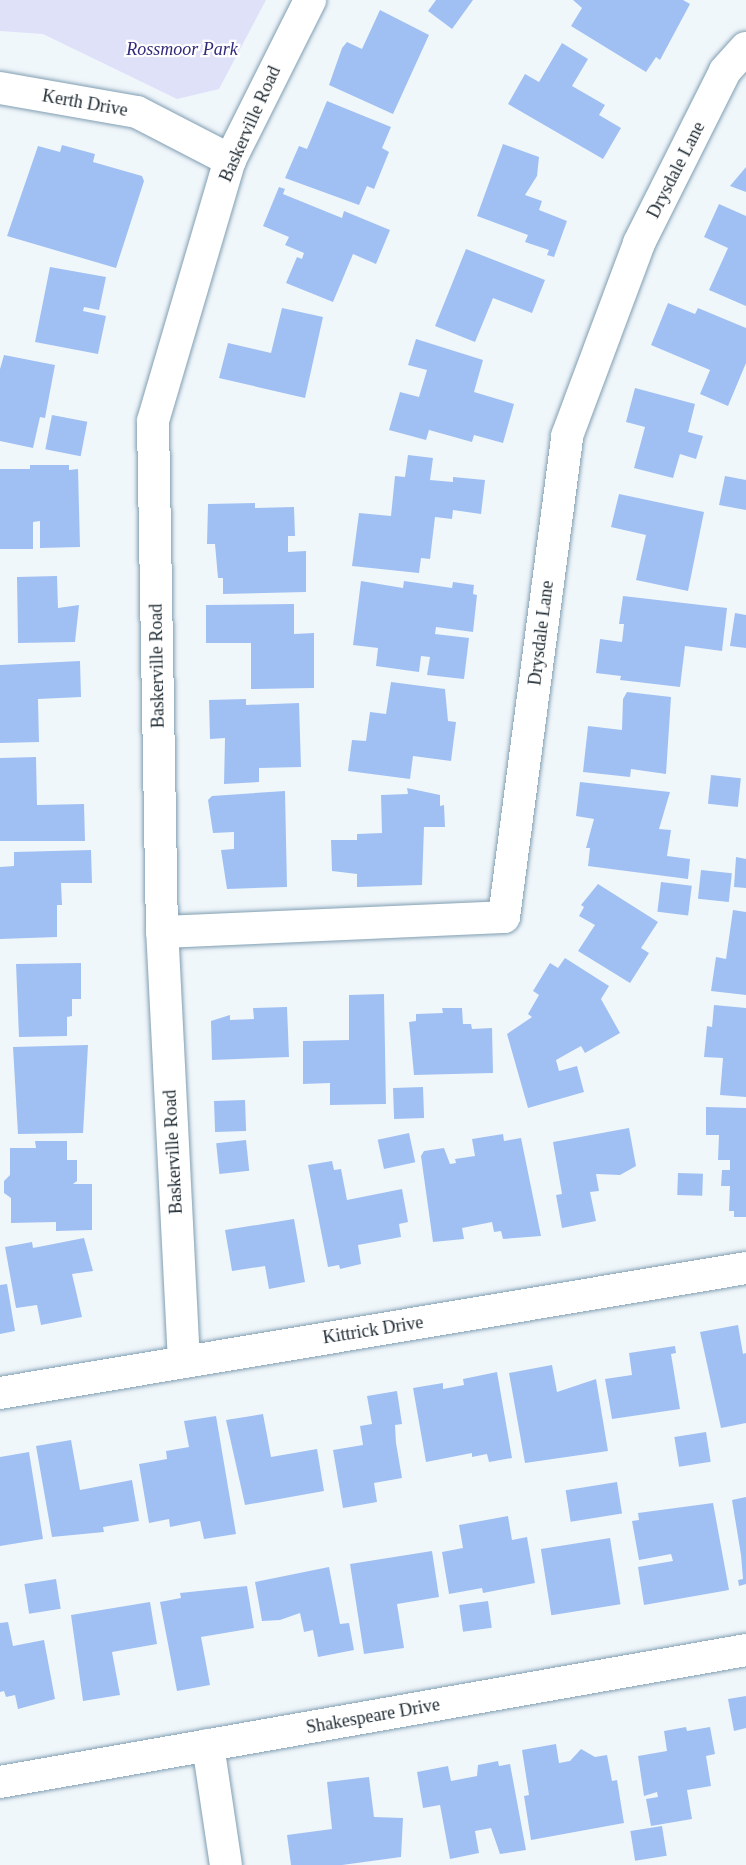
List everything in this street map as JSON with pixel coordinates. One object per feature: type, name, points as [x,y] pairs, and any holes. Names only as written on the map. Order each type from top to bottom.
[{"type":"street","name":"Baskerville Road","points":[[184,1362],[162,932],[153,421],[230,160],[310,0]]},
{"type":"street","name":"Drysdale Lane","points":[[162,932],[504,917],[567,436],[639,243],[725,70],[746,48]]},
{"type":"street","name":"Kerth Drive","points":[[0,88],[137,112],[230,160]]},
{"type":"street","name":"Kittrick Drive","points":[[0,1393],[746,1268]]},
{"type":"street","name":"Shakespeare Drive","points":[[0,1782],[746,1650]]},
{"type":"street","points":[[208,1745],[226,1865]]},
{"type":"green space","name":"Rossmoor Park","points":[[0,0],[266,0],[219,89],[177,99],[43,34],[0,31]]},
{"type":"building","points":[[436,0],[473,0],[452,29],[428,11]]},
{"type":"building","points":[[573,0],[683,0],[690,4],[660,60],[656,57],[646,72],[571,26],[582,8]]},
{"type":"building","points":[[380,10],[429,35],[393,114],[329,85],[342,48],[347,42],[362,49]]},
{"type":"building","points":[[562,43],[588,59],[572,86],[605,105],[599,115],[621,128],[603,159],[508,104],[525,74],[539,82]]},
{"type":"building","points":[[327,101],[391,127],[382,148],[389,152],[374,189],[367,186],[359,205],[285,178],[299,146],[307,149]]},
{"type":"building","points":[[503,144],[539,157],[537,176],[525,195],[542,201],[539,210],[567,221],[554,257],[547,255],[549,250],[525,242],[528,235],[477,216]]},
{"type":"building","points":[[62,145],[95,154],[93,162],[142,176],[144,181],[116,268],[7,236],[38,146],[60,152]]},
{"type":"building","points":[[746,167],[746,192],[730,186]]},
{"type":"building","points":[[279,187],[285,189],[283,194],[342,218],[344,211],[390,230],[376,264],[353,254],[333,302],[286,283],[297,257],[302,259],[304,253],[285,245],[289,237],[263,226]]},
{"type":"building","points":[[719,204],[746,216],[746,306],[709,290],[728,248],[704,237]]},
{"type":"building","points":[[466,249],[545,280],[532,313],[493,298],[475,342],[435,326]]},
{"type":"building","points":[[50,267],[106,277],[99,310],[84,307],[83,311],[106,316],[98,354],[35,342]]},
{"type":"building","points":[[668,303],[695,314],[698,308],[746,328],[746,363],[728,406],[700,394],[710,370],[651,345]]},
{"type":"building","points":[[282,308],[323,317],[305,398],[219,378],[228,343],[271,353]]},
{"type":"building","points":[[416,339],[483,360],[474,392],[514,404],[503,443],[474,435],[472,442],[429,430],[426,440],[389,430],[400,392],[419,397],[427,370],[408,365]]},
{"type":"building","points":[[4,355],[55,365],[45,418],[40,417],[33,448],[0,441],[0,369]]},
{"type":"building","points":[[635,388],[695,404],[688,432],[703,436],[696,459],[680,454],[673,478],[634,468],[645,427],[626,422]]},
{"type":"building","points":[[52,415],[87,422],[81,456],[45,449]]},
{"type":"building","points":[[408,455],[433,458],[430,480],[453,482],[453,477],[485,480],[481,514],[453,510],[452,519],[435,517],[430,559],[421,558],[419,573],[352,566],[359,513],[391,516],[395,476],[405,477]]},
{"type":"building","points":[[30,465],[69,465],[69,470],[78,469],[80,547],[40,548],[40,521],[33,522],[33,549],[0,549],[0,469],[30,469]]},
{"type":"building","points":[[725,476],[746,480],[746,510],[719,505]]},
{"type":"building","points":[[619,494],[704,512],[688,591],[636,580],[646,535],[611,527]]},
{"type":"building","points":[[255,503],[255,508],[294,507],[295,536],[288,536],[288,552],[306,551],[306,592],[223,594],[223,578],[218,578],[215,544],[207,544],[208,504]]},
{"type":"building","points":[[57,576],[58,608],[79,605],[75,642],[18,643],[17,577]]},
{"type":"building","points":[[361,581],[403,588],[404,581],[452,588],[453,582],[474,585],[473,594],[477,595],[473,632],[436,627],[435,634],[469,638],[464,679],[427,675],[430,657],[421,656],[419,672],[376,666],[378,648],[353,645]]},
{"type":"building","points":[[623,596],[727,608],[722,651],[685,646],[680,687],[620,680],[621,676],[596,673],[600,639],[622,642],[624,624],[619,624]]},
{"type":"building","points":[[294,604],[294,634],[314,633],[314,688],[251,689],[251,643],[206,643],[206,605]]},
{"type":"building","points":[[735,613],[746,615],[746,648],[730,646]]},
{"type":"building","points":[[80,661],[81,697],[38,699],[39,742],[0,743],[0,665]]},
{"type":"building","points":[[391,682],[445,689],[448,721],[456,722],[451,761],[413,756],[410,779],[348,771],[352,740],[366,741],[370,712],[386,714]]},
{"type":"building","points":[[627,692],[671,697],[666,774],[631,769],[630,777],[583,772],[588,726],[622,730],[623,699]]},
{"type":"building","points":[[246,699],[246,705],[299,703],[301,767],[259,768],[259,782],[224,784],[225,738],[210,739],[209,700]]},
{"type":"building","points":[[36,757],[37,805],[84,804],[85,841],[0,841],[0,758]]},
{"type":"building","points":[[711,775],[741,778],[738,807],[708,804]]},
{"type":"building","points":[[580,782],[670,792],[659,829],[671,830],[667,856],[690,859],[688,879],[588,866],[590,848],[586,848],[594,819],[576,816]]},
{"type":"building","points":[[407,788],[440,795],[440,806],[444,805],[445,827],[424,827],[422,885],[357,887],[357,874],[332,871],[331,840],[357,840],[357,834],[382,833],[381,795],[408,794]]},
{"type":"building","points":[[285,791],[287,887],[227,889],[221,850],[234,849],[234,832],[213,833],[208,800],[212,796]]},
{"type":"building","points":[[91,850],[92,883],[61,883],[62,905],[57,905],[57,937],[0,939],[0,867],[14,866],[14,852]]},
{"type":"building","points":[[736,857],[746,859],[746,888],[734,887]]},
{"type":"building","points":[[701,870],[732,873],[729,902],[698,899]]},
{"type":"building","points":[[661,882],[692,886],[688,916],[657,912]]},
{"type":"building","points":[[598,884],[658,922],[641,948],[649,953],[630,983],[578,951],[595,925],[579,916],[584,907],[581,905]]},
{"type":"building","points":[[733,910],[746,912],[746,995],[711,991],[716,957],[726,959]]},
{"type":"building","points":[[565,958],[609,986],[601,999],[620,1033],[585,1053],[581,1046],[556,1060],[559,1071],[577,1066],[584,1092],[528,1108],[507,1034],[532,1017],[528,1014],[539,995],[533,991],[550,963],[558,968]]},
{"type":"building","points":[[81,963],[81,999],[72,999],[72,1016],[67,1017],[67,1036],[19,1037],[16,964]]},
{"type":"building","points":[[384,994],[386,1104],[330,1105],[330,1083],[303,1084],[303,1041],[349,1040],[349,995]]},
{"type":"building","points":[[714,1005],[746,1008],[746,1097],[720,1095],[723,1058],[704,1057],[707,1026],[712,1027]]},
{"type":"building","points":[[287,1007],[289,1057],[212,1060],[211,1021],[230,1015],[230,1020],[254,1019],[253,1008]]},
{"type":"building","points":[[442,1008],[462,1008],[463,1024],[471,1024],[472,1029],[492,1028],[493,1073],[414,1075],[409,1022],[416,1021],[416,1014],[443,1013]]},
{"type":"building","points":[[88,1045],[83,1133],[18,1134],[13,1047]]},
{"type":"building","points":[[423,1087],[424,1118],[394,1119],[393,1088]]},
{"type":"building","points":[[245,1100],[246,1131],[215,1132],[214,1101]]},
{"type":"building","points":[[706,1107],[746,1108],[746,1217],[734,1217],[734,1211],[729,1211],[730,1186],[721,1186],[722,1170],[730,1170],[730,1160],[718,1160],[719,1135],[706,1135]]},
{"type":"building","points":[[629,1128],[636,1166],[620,1175],[596,1174],[599,1191],[590,1192],[596,1221],[562,1228],[556,1195],[562,1194],[553,1142]]},
{"type":"building","points":[[409,1133],[415,1162],[384,1169],[378,1140]]},
{"type":"building","points":[[503,1134],[504,1141],[521,1138],[541,1236],[503,1239],[501,1231],[494,1232],[492,1222],[462,1228],[464,1239],[433,1242],[421,1156],[424,1151],[444,1148],[450,1164],[456,1163],[455,1159],[475,1156],[472,1139]]},
{"type":"building","points":[[246,1140],[249,1171],[219,1174],[216,1143]]},
{"type":"building","points":[[35,1141],[67,1141],[67,1160],[77,1160],[77,1181],[73,1184],[92,1184],[92,1230],[56,1231],[56,1222],[11,1223],[11,1198],[4,1193],[4,1181],[10,1175],[10,1148],[36,1148]]},
{"type":"building","points":[[332,1161],[334,1170],[341,1169],[347,1200],[402,1189],[408,1222],[399,1224],[401,1237],[358,1245],[361,1264],[340,1269],[339,1265],[328,1267],[308,1165]]},
{"type":"building","points":[[678,1173],[703,1174],[702,1196],[677,1195]]},
{"type":"building","points":[[294,1219],[305,1282],[269,1289],[265,1266],[232,1271],[225,1230]]},
{"type":"building","points":[[84,1238],[93,1271],[72,1274],[82,1317],[41,1325],[37,1305],[16,1308],[5,1247],[32,1242],[33,1248]]},
{"type":"building","points":[[7,1284],[15,1331],[0,1334],[0,1285]]},
{"type":"building","points":[[738,1325],[743,1354],[746,1353],[746,1423],[721,1428],[700,1332]]},
{"type":"building","points":[[675,1346],[676,1353],[671,1354],[680,1409],[612,1419],[605,1379],[632,1375],[629,1353]]},
{"type":"building","points":[[552,1365],[557,1392],[596,1379],[608,1451],[525,1463],[509,1373]]},
{"type":"building","points":[[497,1372],[512,1458],[489,1462],[487,1454],[472,1457],[472,1453],[426,1462],[413,1388],[443,1383],[443,1389],[464,1385],[463,1379]]},
{"type":"building","points":[[397,1391],[402,1424],[395,1425],[396,1443],[402,1478],[374,1483],[377,1502],[343,1508],[333,1450],[363,1445],[360,1426],[372,1424],[367,1396]]},
{"type":"building","points":[[263,1414],[271,1457],[317,1449],[324,1491],[245,1505],[226,1420]]},
{"type":"building","points":[[216,1416],[236,1534],[204,1539],[200,1521],[170,1527],[169,1519],[149,1523],[139,1464],[167,1459],[166,1451],[189,1447],[184,1421]]},
{"type":"building","points":[[706,1432],[711,1462],[679,1467],[674,1437]]},
{"type":"building","points":[[71,1440],[80,1490],[132,1480],[139,1521],[103,1527],[104,1532],[52,1537],[36,1446]]},
{"type":"building","points":[[29,1452],[43,1539],[0,1546],[0,1457]]},
{"type":"building","points":[[617,1482],[622,1514],[571,1522],[566,1490]]},
{"type":"building","points":[[746,1497],[746,1584],[739,1586],[738,1580],[743,1579],[732,1500]]},
{"type":"building","points":[[713,1503],[729,1590],[644,1605],[638,1567],[673,1561],[671,1554],[639,1560],[632,1521],[639,1520],[638,1513]]},
{"type":"building","points":[[508,1516],[512,1540],[527,1537],[535,1583],[483,1593],[482,1588],[449,1594],[442,1552],[463,1548],[459,1525]]},
{"type":"building","points":[[610,1538],[620,1604],[551,1615],[541,1549]]},
{"type":"building","points":[[432,1551],[439,1597],[397,1604],[404,1648],[364,1654],[350,1564]]},
{"type":"building","points":[[329,1567],[340,1624],[349,1623],[354,1650],[318,1657],[313,1630],[304,1632],[300,1613],[280,1620],[262,1621],[255,1582]]},
{"type":"building","points":[[56,1579],[61,1609],[29,1614],[24,1584]]},
{"type":"building","points":[[247,1586],[254,1628],[201,1637],[210,1685],[177,1691],[160,1602],[181,1598],[180,1593]]},
{"type":"building","points":[[488,1601],[492,1628],[463,1632],[459,1605]]},
{"type":"building","points":[[150,1602],[157,1644],[112,1652],[120,1695],[83,1701],[71,1615]]},
{"type":"building","points":[[8,1622],[13,1646],[44,1640],[55,1699],[18,1709],[15,1695],[6,1697],[4,1691],[0,1692],[0,1623]]},
{"type":"building","points":[[746,1696],[746,1728],[734,1731],[728,1699]]},
{"type":"building","points":[[686,1727],[687,1731],[710,1727],[715,1754],[706,1756],[711,1786],[687,1790],[692,1819],[651,1826],[646,1799],[658,1797],[657,1792],[644,1796],[638,1756],[667,1751],[664,1731]]},
{"type":"building","points":[[556,1744],[559,1763],[570,1761],[581,1749],[595,1757],[607,1755],[612,1781],[617,1780],[624,1823],[531,1840],[524,1796],[529,1795],[522,1750]]},
{"type":"building","points":[[498,1761],[499,1766],[510,1764],[526,1850],[500,1854],[491,1828],[475,1831],[479,1853],[450,1859],[440,1805],[423,1808],[417,1772],[448,1766],[451,1781],[477,1776],[478,1765]]},
{"type":"building","points":[[369,1777],[374,1817],[403,1818],[401,1857],[342,1865],[291,1865],[287,1835],[332,1829],[327,1782]]},
{"type":"building","points":[[662,1826],[667,1856],[635,1861],[630,1831]]}]
